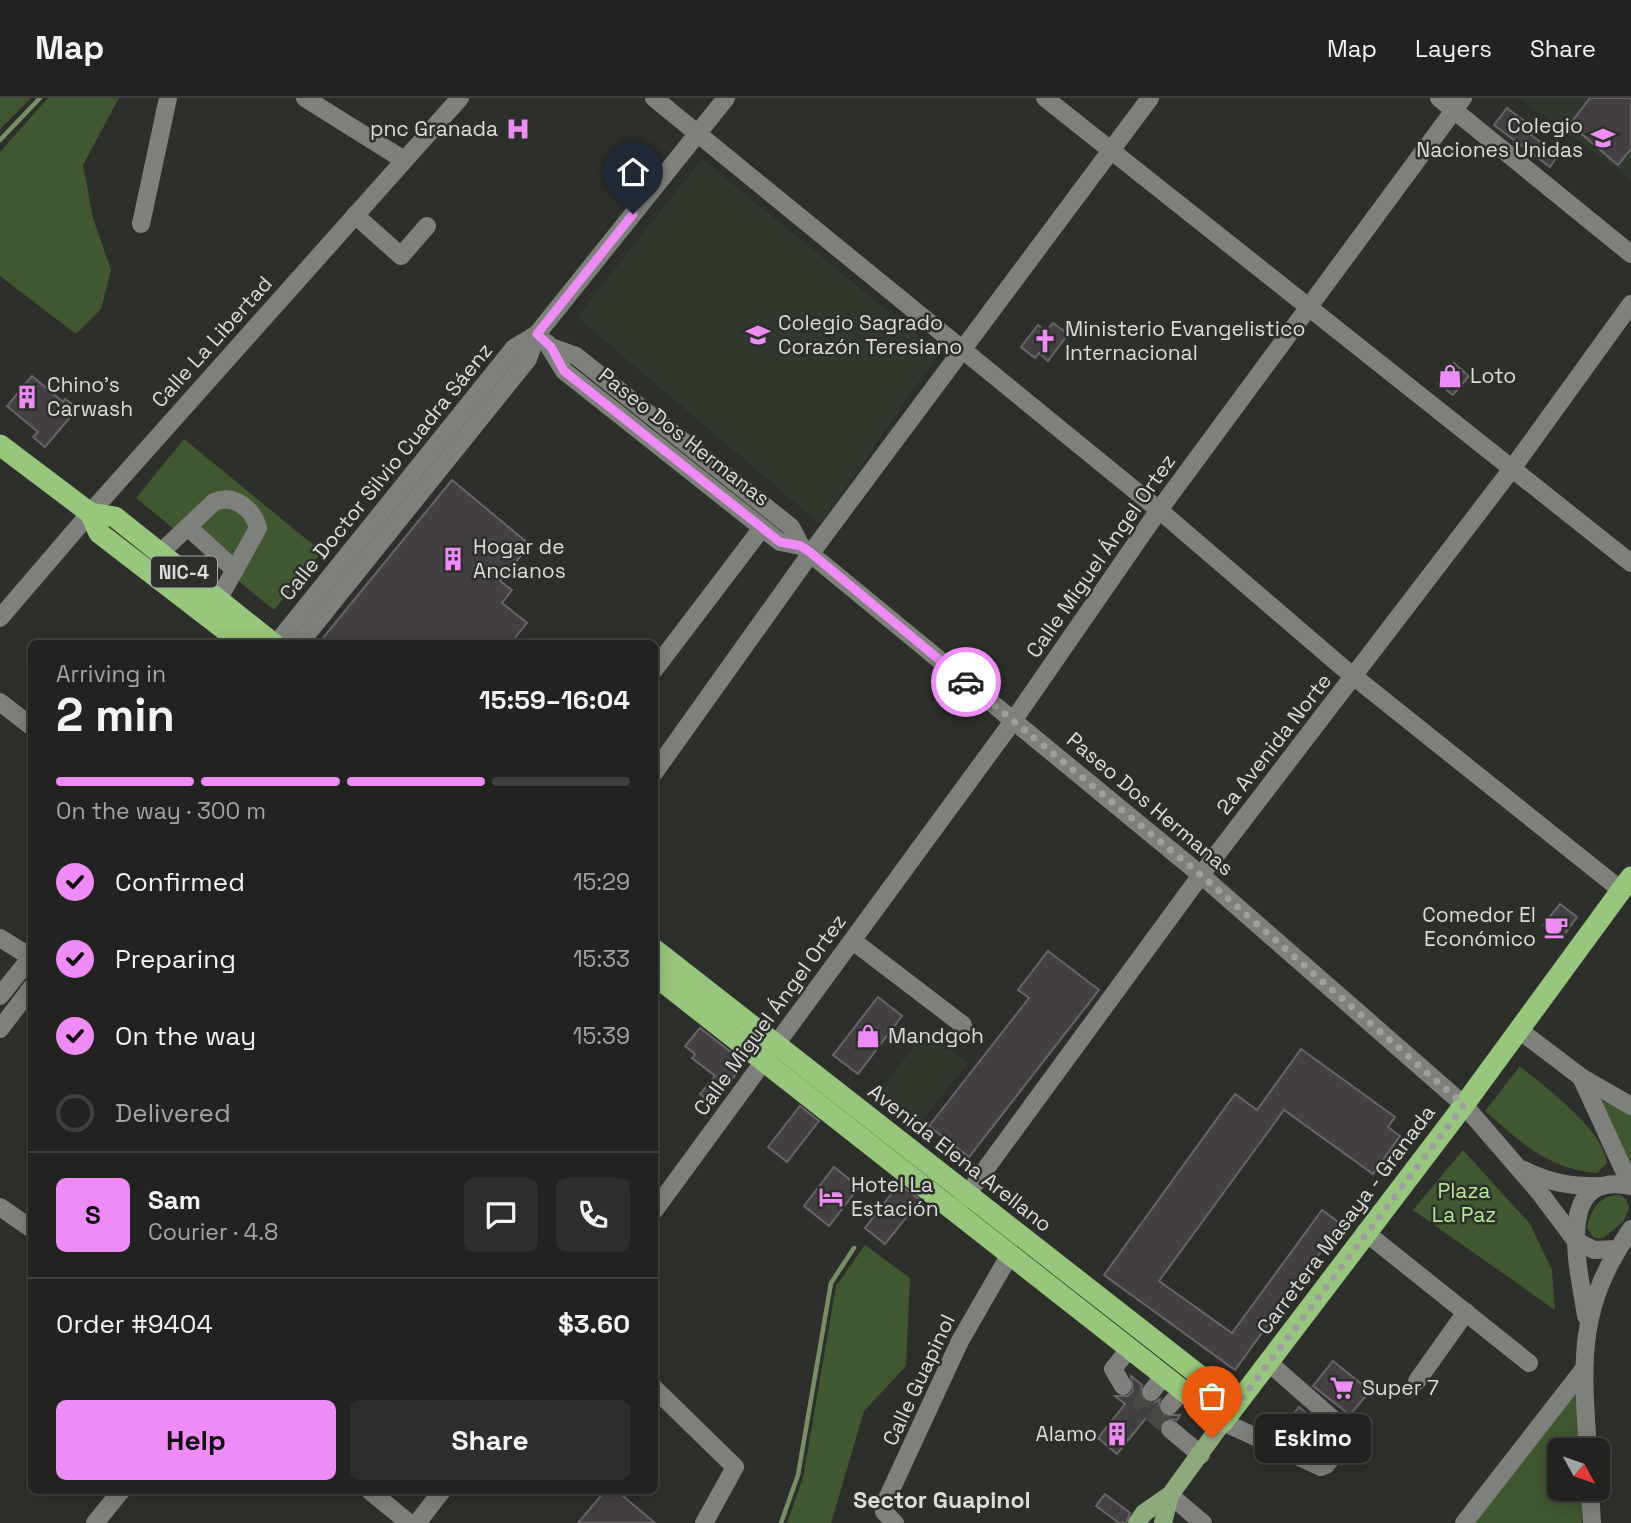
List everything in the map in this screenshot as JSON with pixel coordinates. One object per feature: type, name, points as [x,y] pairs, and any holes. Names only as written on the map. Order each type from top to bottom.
[{"type":"highway","name":"NIC-4","points":[[0,445],[90,513],[115,517],[160,553],[185,586],[239,640]]},
{"type":"highway","name":"NIC-4","points":[[90,513],[99,533],[185,586],[218,600],[270,640]]},
{"type":"highway","name":"Carretera Masaya - Granada","points":[[1223,1422],[1464,1105],[1626,884]]},
{"type":"highway","name":"Avenida Elena Arellano","points":[[660,966],[863,1127],[967,1195],[1236,1404]]},
{"type":"highway","name":"Avenida Elena Arellano","points":[[863,1127],[954,1213],[1129,1349],[1158,1384],[1176,1398],[1223,1422]]},
{"type":"highway","points":[[1060,1295],[1073,1278]]},
{"type":"main road","points":[[1137,1523],[1144,1513],[1170,1495],[1223,1422]]},
{"type":"main road","points":[[1163,1523],[1170,1495]]},
{"type":"street","points":[[141,224],[168,98]]},
{"type":"street","points":[[305,98],[404,160]]},
{"type":"street","name":"Calle La Libertad","points":[[0,618],[90,513],[460,98]]},
{"type":"street","points":[[654,98],[1159,510],[1354,677],[1626,884]]},
{"type":"street","name":"Calle Doctor Silvio Cuadra Sáenz","points":[[302,640],[380,530],[471,416],[528,359],[537,334],[726,98]]},
{"type":"street","points":[[1045,98],[1631,563]]},
{"type":"street","points":[[658,767],[806,550],[962,349],[1150,98]]},
{"type":"street","points":[[1438,98],[1458,104],[1631,254]]},
{"type":"street","name":"Calle Miguel Ángel Ortez","points":[[658,1205],[1013,721],[1159,510],[1458,104]]},
{"type":"street","points":[[355,215],[401,256],[427,226]]},
{"type":"street","name":"2a Avenida Norte","points":[[954,1213],[1201,875],[1511,470],[1631,304]]},
{"type":"street","name":"Paseo Dos Hermanas","points":[[537,334],[551,347],[564,371],[780,542],[806,550]]},
{"type":"street","name":"Paseo Dos Hermanas","points":[[551,347],[576,356],[587,364],[791,527],[806,550],[1201,875],[1464,1105],[1518,1167],[1576,1241]]},
{"type":"street","points":[[160,553],[214,502],[222,499],[239,502],[256,520],[258,528],[218,600]]},
{"type":"street","points":[[188,527],[235,570]]},
{"type":"street","points":[[658,665],[762,528]]},
{"type":"street","name":"Calle Doctor Silvio Cuadra Sáenz","points":[[279,640],[380,530]]},
{"type":"street","points":[[0,702],[28,724]]},
{"type":"street","points":[[0,938],[28,955]]},
{"type":"street","points":[[853,941],[963,1025]]},
{"type":"street","points":[[0,996],[28,961]]},
{"type":"street","points":[[0,1029],[28,992]]},
{"type":"street","points":[[1519,1030],[1581,1077],[1631,1106]]},
{"type":"street","points":[[1581,1077],[1631,1186]]},
{"type":"street","points":[[1518,1167],[1544,1180],[1565,1185],[1602,1186],[1616,1183],[1631,1186]]},
{"type":"street","points":[[1588,1330],[1574,1228],[1577,1210],[1602,1186]]},
{"type":"street","points":[[0,1206],[28,1226]]},
{"type":"street","points":[[1587,1438],[1583,1370],[1588,1330],[1597,1288],[1631,1229]]},
{"type":"street","points":[[1365,1233],[1529,1363]]},
{"type":"street","points":[[1576,1241],[1594,1250],[1618,1249]]},
{"type":"street","name":"Calle Guapinol","points":[[895,1523],[884,1512],[884,1505],[960,1341],[1009,1256]]},
{"type":"street","points":[[1417,1381],[1466,1312]]},
{"type":"street","points":[[1123,1386],[1113,1369],[1129,1349]]},
{"type":"street","points":[[1223,1422],[1321,1467],[1326,1465],[1350,1434],[1268,1362]]},
{"type":"street","points":[[1464,1523],[1583,1370]]},
{"type":"street","points":[[658,1392],[735,1467],[704,1523]]},
{"type":"street","points":[[1170,1429],[1201,1455]]},
{"type":"street","points":[[96,1523],[119,1494]]},
{"type":"street","points":[[374,1494],[408,1523]]},
{"type":"street","points":[[417,1523],[440,1494]]},
{"type":"street","points":[[1170,1495],[1203,1523]]},
{"type":"street","points":[[1591,1502],[1592,1523]]},
{"type":"shaded area","name":"Colegio Naciones Unidas","points":[[1519,98],[1631,98],[1631,179]]},
{"type":"shaded area","name":"Colegio Sagrado Corazón Teresiano","points":[[702,159],[939,353],[820,524],[577,317]]},
{"type":"shaded area","points":[[927,1031],[968,1063],[919,1124],[878,1092]]},
{"type":"green space","points":[[0,98],[31,98],[0,129]]},
{"type":"green space","points":[[48,98],[119,98],[83,165],[93,218],[111,270],[101,309],[76,334],[0,276],[0,152]]},
{"type":"green space","points":[[184,439],[322,552],[274,610],[136,498]]},
{"type":"green space","name":"Plaza La Paz","points":[[1520,1066],[1571,1110],[1595,1136],[1607,1163],[1597,1173],[1549,1160],[1522,1143],[1485,1111]]},
{"type":"green space","points":[[1601,1100],[1631,1115],[1631,1171]]},
{"type":"green space","name":"Plaza La Paz","points":[[1463,1150],[1530,1224],[1552,1270],[1555,1310],[1413,1210]]},
{"type":"green space","points":[[1620,1195],[1626,1199],[1629,1208],[1623,1222],[1602,1239],[1593,1237],[1587,1228],[1593,1209],[1607,1197]]},
{"type":"green space","points":[[865,1245],[910,1278],[906,1366],[864,1411],[831,1523],[787,1523],[803,1478],[836,1286]]},
{"type":"green space","points":[[1583,1370],[1582,1438],[1547,1438],[1547,1502],[1582,1502],[1582,1523],[1467,1523]]},
{"type":"building","name":"Colegio Naciones Unidas","points":[[1590,98],[1631,98],[1631,149],[1618,165],[1570,124]]},
{"type":"building","points":[[1507,108],[1535,129],[1531,135],[1558,155],[1550,167],[1494,125]]},
{"type":"building","name":"Ministerio Evangelistico Internacional","points":[[1053,323],[1068,334],[1048,361],[1039,353],[1035,358],[1021,347],[1038,325],[1046,331]]},
{"type":"building","points":[[1454,363],[1469,376],[1453,395],[1438,383]]},
{"type":"building","points":[[32,376],[63,402],[65,399],[78,408],[45,447],[33,437],[38,432],[7,406]]},
{"type":"building","name":"Hogar de Ancianos","points":[[452,480],[530,545],[500,581],[512,590],[502,603],[527,623],[513,640],[321,640]]},
{"type":"building","points":[[1560,904],[1577,917],[1561,939],[1543,925]]},
{"type":"building","points":[[1048,951],[1099,990],[969,1157],[929,1126],[1029,998],[1018,990]]},
{"type":"building","name":"Mandgoh","points":[[878,997],[902,1016],[858,1074],[833,1055]]},
{"type":"building","points":[[700,1028],[745,1063],[712,1104],[700,1094],[715,1076],[692,1058],[695,1054],[685,1046]]},
{"type":"building","points":[[1301,1049],[1395,1117],[1388,1127],[1400,1136],[1373,1174],[1284,1110],[1159,1281],[1232,1333],[1322,1210],[1341,1224],[1235,1370],[1104,1275],[1235,1094],[1257,1110]]},
{"type":"building","points":[[800,1106],[819,1121],[787,1162],[768,1147]]},
{"type":"building","name":"Hotel La Estación","points":[[834,1167],[859,1187],[829,1226],[804,1206]]},
{"type":"building","points":[[899,1184],[920,1200],[885,1244],[865,1228]]},
{"type":"building","name":"Super 7","points":[[1333,1361],[1370,1391],[1350,1415],[1313,1386]]},
{"type":"building","points":[[1131,1376],[1142,1385],[1140,1395],[1144,1401],[1154,1403],[1160,1399],[1158,1409],[1162,1415],[1180,1415],[1177,1420],[1166,1419],[1159,1428],[1146,1418],[1117,1454],[1098,1438],[1125,1404],[1115,1396],[1128,1396],[1133,1391]]},
{"type":"building","points":[[1299,1407],[1334,1435],[1323,1450],[1287,1422]]},
{"type":"building","points":[[602,1494],[621,1494],[655,1523],[578,1523]]},
{"type":"building","points":[[1105,1494],[1130,1513],[1126,1523],[1119,1523],[1096,1506]]},
{"type":"waterway","points":[[0,140],[40,98]]},
{"type":"waterway","points":[[781,1523],[798,1475],[831,1283],[854,1248]]},
{"type":"tunnel","points":[[1151,1392],[1142,1404],[1170,1429]]},
{"type":"way so far","points":[[966,682],[1201,875],[1464,1105],[1212,1438]]},
{"type":"place","name":"pnc Granada","points":[[518,129]]},
{"type":"place","name":"Colegio Naciones Unidas","points":[[1603,138]]},
{"type":"place","name":"Colegio Sagrado Corazón Teresiano","points":[[758,335]]},
{"type":"place","name":"Ministerio Evangelistico Internacional","points":[[1045,341]]},
{"type":"place","name":"Loto","points":[[1450,376]]},
{"type":"place","name":"Chino's Carwash","points":[[27,397]]},
{"type":"place","name":"Hogar de Ancianos","points":[[453,559]]},
{"type":"place","name":"Comedor El Económico","points":[[1556,927]]},
{"type":"place","name":"Mandgoh","points":[[868,1036]]},
{"type":"place","name":"Hotel La Estación","points":[[831,1197]]},
{"type":"place","name":"Super 7","points":[[1342,1388]]},
{"type":"place","name":"Alamo","points":[[1117,1434]]},
{"type":"place","name":"Eskimo","points":[[1212,1438]]},
{"type":"district","name":"Sector Guapinol","points":[[942,1500]]},
{"type":"route","points":[[633,214],[537,334],[551,347],[564,371],[780,542],[801,546],[811,553],[966,682]]}]
